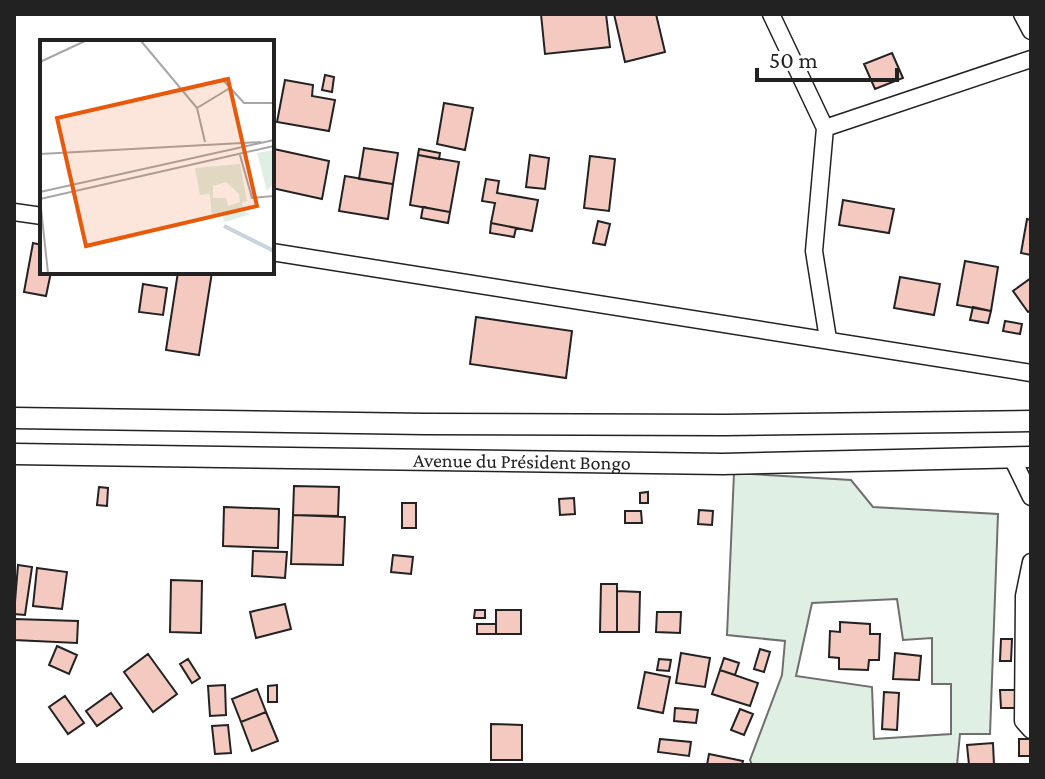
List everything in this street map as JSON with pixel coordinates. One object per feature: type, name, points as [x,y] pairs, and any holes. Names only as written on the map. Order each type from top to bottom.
[{"type":"street","points":[[771,14],[825,128],[814,251],[828,339]]},
{"type":"street","points":[[1022,14],[1031,31]]},
{"type":"street","points":[[825,128],[1031,59]]},
{"type":"street","points":[[14,212],[40,216]]},
{"type":"street","points":[[274,252],[1031,373]]},
{"type":"street","name":"Avenue du Président Bongo","points":[[14,418],[535,424],[1031,421]]},
{"type":"street","name":"Avenue du Président Bongo","points":[[14,454],[723,464],[1021,458]]},
{"type":"street","points":[[1021,458],[1031,497]]},
{"type":"street","points":[[1031,562],[1024,596],[1023,721],[1031,730]]},
{"type":"green space","points":[[734,473],[851,480],[873,507],[998,514],[990,734],[960,734],[957,765],[752,765],[750,760],[782,675],[785,641],[727,635]],"holes":[[[897,599],[903,640],[932,638],[932,684],[951,684],[951,734],[874,739],[872,687],[796,676],[812,603]]]},
{"type":"building","points":[[541,14],[606,14],[610,47],[545,54]]},
{"type":"building","points":[[614,14],[656,14],[665,52],[625,62]]},
{"type":"building","points":[[892,53],[903,78],[875,89],[864,64]]},
{"type":"building","points":[[325,75],[334,77],[332,92],[322,90]]},
{"type":"building","points":[[285,80],[313,85],[312,96],[335,100],[329,131],[277,122]]},
{"type":"building","points":[[444,103],[473,108],[465,150],[437,144]]},
{"type":"building","points":[[364,148],[398,153],[393,184],[359,179]]},
{"type":"building","points":[[274,149],[329,161],[322,199],[274,188]]},
{"type":"building","points":[[419,149],[440,153],[439,159],[418,155]]},
{"type":"building","points":[[418,155],[459,162],[450,212],[410,205]]},
{"type":"building","points":[[530,155],[549,158],[545,189],[526,187]]},
{"type":"building","points":[[590,156],[615,159],[609,211],[584,208]]},
{"type":"building","points":[[345,176],[393,184],[388,219],[339,211]]},
{"type":"building","points":[[486,179],[499,181],[497,193],[538,200],[532,231],[491,223],[495,203],[482,201]]},
{"type":"building","points":[[843,200],[894,209],[889,233],[839,225]]},
{"type":"building","points":[[423,207],[450,212],[448,223],[421,218]]},
{"type":"building","points":[[1027,219],[1031,220],[1031,255],[1021,253]]},
{"type":"building","points":[[598,221],[610,224],[605,245],[593,243]]},
{"type":"building","points":[[491,223],[516,228],[514,237],[490,233]]},
{"type":"building","points":[[33,243],[40,245],[40,274],[51,274],[46,296],[24,292]]},
{"type":"building","points":[[965,261],[998,267],[991,311],[957,305]]},
{"type":"building","points":[[178,274],[212,274],[199,355],[166,350]]},
{"type":"building","points":[[900,277],[940,284],[934,315],[894,308]]},
{"type":"building","points":[[1031,278],[1031,310],[1028,312],[1013,291]]},
{"type":"building","points":[[143,284],[167,288],[163,315],[139,312]]},
{"type":"building","points":[[973,307],[991,311],[988,323],[970,320]]},
{"type":"building","points":[[476,317],[572,331],[566,378],[470,364]]},
{"type":"building","points":[[1005,321],[1022,324],[1020,334],[1003,331]]},
{"type":"building","points":[[294,486],[339,487],[338,516],[293,515]]},
{"type":"building","points":[[99,487],[108,488],[107,506],[97,505]]},
{"type":"building","points":[[648,492],[648,503],[640,503],[640,493]]},
{"type":"building","points":[[574,498],[575,514],[560,515],[559,499]]},
{"type":"building","points":[[402,503],[416,503],[416,528],[402,528]]},
{"type":"building","points":[[224,507],[279,509],[278,548],[223,546]]},
{"type":"building","points":[[699,510],[713,511],[712,525],[698,524]]},
{"type":"building","points":[[625,511],[641,511],[642,523],[625,523]]},
{"type":"building","points":[[293,515],[345,517],[343,565],[291,564]]},
{"type":"building","points":[[253,551],[287,552],[285,578],[252,576]]},
{"type":"building","points":[[393,555],[413,557],[411,574],[391,572]]},
{"type":"building","points":[[18,565],[32,567],[25,615],[14,614]]},
{"type":"building","points":[[37,568],[67,572],[62,609],[33,606]]},
{"type":"building","points":[[171,580],[202,581],[201,633],[170,632]]},
{"type":"building","points":[[601,584],[617,584],[617,632],[600,632]]},
{"type":"building","points":[[617,591],[640,592],[639,632],[617,632]]},
{"type":"building","points":[[285,604],[291,629],[256,638],[250,612]]},
{"type":"building","points":[[475,610],[485,610],[485,618],[474,618]]},
{"type":"building","points":[[496,610],[521,610],[521,634],[496,634]]},
{"type":"building","points":[[657,612],[681,612],[680,633],[656,632]]},
{"type":"building","points":[[14,619],[78,621],[77,643],[14,640]]},
{"type":"building","points":[[840,622],[870,624],[870,634],[880,634],[879,660],[869,660],[868,670],[839,669],[839,658],[829,657],[830,631],[840,632]]},
{"type":"building","points":[[477,624],[496,624],[496,634],[477,634]]},
{"type":"building","points":[[1001,639],[1012,639],[1011,661],[1000,661]]},
{"type":"building","points":[[57,646],[77,655],[69,674],[49,665]]},
{"type":"building","points":[[760,649],[770,652],[764,672],[754,669]]},
{"type":"building","points":[[681,653],[710,658],[705,687],[676,683]]},
{"type":"building","points":[[895,653],[921,656],[919,680],[893,679]]},
{"type":"building","points":[[148,654],[177,694],[153,712],[124,672]]},
{"type":"building","points":[[724,658],[739,663],[735,675],[720,670]]},
{"type":"building","points":[[188,659],[200,678],[192,683],[180,664]]},
{"type":"building","points":[[659,659],[671,660],[669,671],[657,670]]},
{"type":"building","points":[[720,670],[758,683],[750,706],[712,694]]},
{"type":"building","points":[[645,672],[670,677],[663,713],[638,708]]},
{"type":"building","points":[[225,685],[226,715],[210,716],[208,686]]},
{"type":"building","points":[[277,685],[277,702],[268,702],[268,686]]},
{"type":"building","points":[[257,689],[266,712],[241,722],[232,699]]},
{"type":"building","points":[[1000,690],[1016,690],[1017,708],[1001,708]]},
{"type":"building","points":[[884,692],[899,693],[897,730],[882,729]]},
{"type":"building","points":[[111,693],[122,708],[97,726],[86,711]]},
{"type":"building","points":[[65,696],[84,723],[68,734],[49,707]]},
{"type":"building","points":[[675,708],[698,710],[696,723],[674,721]]},
{"type":"building","points":[[740,709],[753,714],[744,735],[731,730]]},
{"type":"building","points":[[266,712],[278,741],[252,751],[241,722]]},
{"type":"building","points":[[491,724],[522,725],[522,760],[491,760]]},
{"type":"building","points":[[228,725],[231,753],[215,754],[212,726]]},
{"type":"building","points":[[660,739],[691,742],[689,756],[658,752]]},
{"type":"building","points":[[1019,739],[1031,739],[1031,756],[1019,756]]},
{"type":"building","points":[[993,743],[994,765],[969,765],[967,745]]},
{"type":"building","points":[[709,754],[743,761],[742,765],[707,765]]}]
